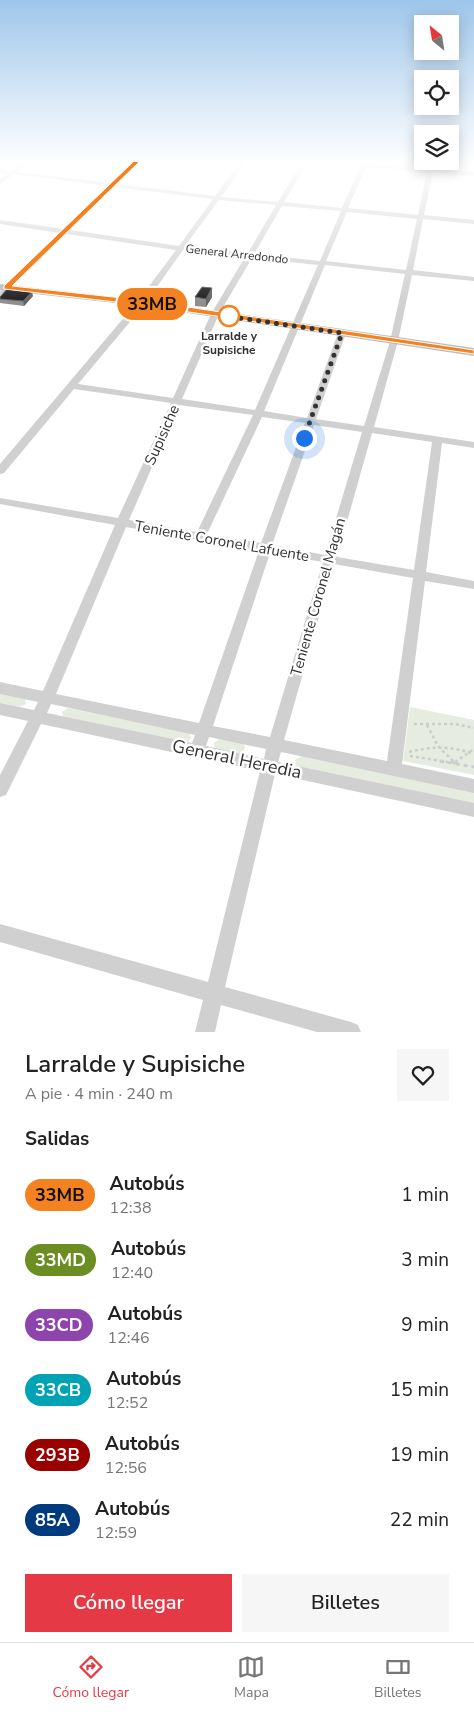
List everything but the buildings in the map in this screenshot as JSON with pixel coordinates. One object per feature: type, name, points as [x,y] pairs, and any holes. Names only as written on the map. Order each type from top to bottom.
[{"type":"main road","points":[[2,290],[141,302],[296,327],[474,352]]},
{"type":"street","points":[[2,290],[86,210]]},
{"type":"street","points":[[0,471],[141,302],[208,210]]},
{"type":"street","name":"Supisiche","points":[[0,790],[39,718],[122,523],[215,314],[276,210]]},
{"type":"street","points":[[200,537],[259,412],[346,210]]},
{"type":"street","points":[[348,210],[474,222]]},
{"type":"street","name":"Teniente Coronel Magán","points":[[205,1032],[275,744],[394,341],[421,210]]},
{"type":"street","name":"General Arredondo","points":[[0,222],[180,248],[474,279]]},
{"type":"street","points":[[197,751],[265,549],[342,333]]},
{"type":"street","points":[[71,386],[367,428],[474,446]]},
{"type":"street","points":[[394,763],[437,440]]},
{"type":"street","name":"Teniente Coronel Lafuente","points":[[0,501],[328,561],[474,585]]},
{"type":"street","name":"General Heredia","points":[[0,688],[275,744],[394,763],[474,786]]},
{"type":"street","name":"General Heredia","points":[[0,709],[474,810]]},
{"type":"street","points":[[0,933],[351,1032]]},
{"type":"path","points":[[399,723],[459,725],[474,728]]},
{"type":"path","points":[[427,725],[438,746],[454,763]]},
{"type":"path","points":[[394,763],[414,750],[438,746],[462,749],[472,753]]},
{"type":"path","points":[[454,763],[472,753],[474,749]]},
{"type":"path","points":[[394,763],[416,755],[474,767]]},
{"type":"shaded area","points":[[0,694],[25,699],[26,704],[19,707],[0,703]]},
{"type":"shaded area","points":[[410,707],[474,720],[474,775],[403,761]]},
{"type":"shaded area","points":[[68,708],[189,733],[191,738],[187,743],[63,716],[62,712]]},
{"type":"shaded area","points":[[219,739],[243,743],[245,747],[242,754],[215,749],[214,743]]},
{"type":"shaded area","points":[[302,756],[474,792],[474,806],[296,767],[295,760]]},
{"type":"bus line","name":"33MB","points":[[87,210],[7,288],[141,302],[474,352]]},
{"type":"place","name":"Larralde y Supisiche","points":[[229,316]]},
{"type":"route","points":[[229,316],[226,316],[342,333],[304,438]]}]
